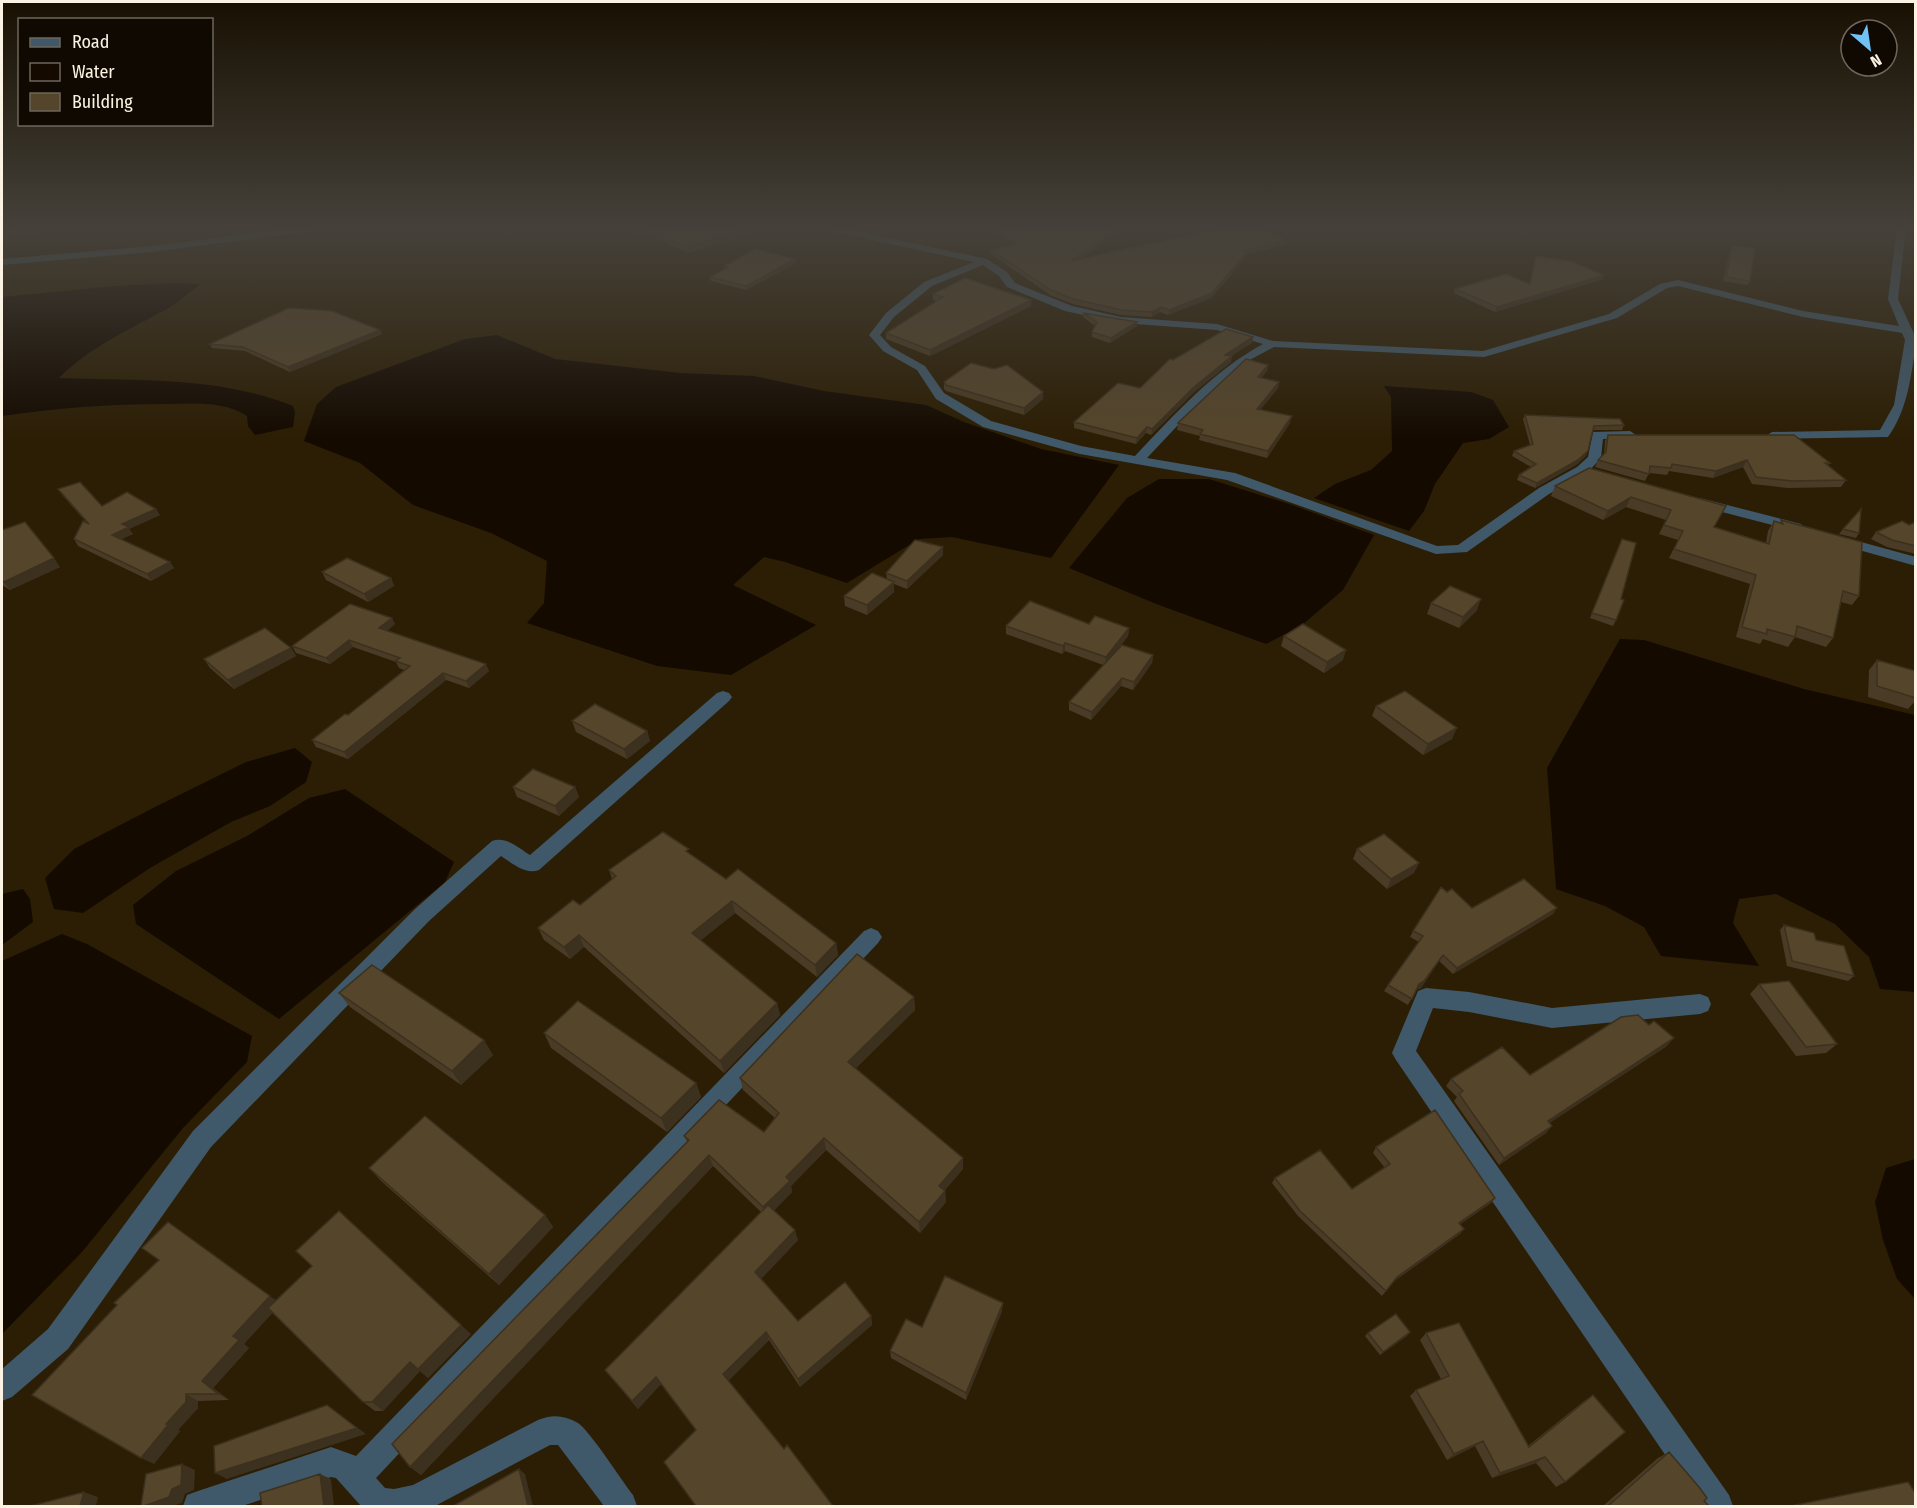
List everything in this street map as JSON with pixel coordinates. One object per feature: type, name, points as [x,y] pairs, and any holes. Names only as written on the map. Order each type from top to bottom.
[{"type":"street","points":[[910,298],[890,315],[874,335],[887,349],[921,368],[940,396],[987,424],[1080,450],[1230,476],[1436,550],[1462,549],[1544,491],[1588,471],[1594,458],[1597,435],[1644,435]]},
{"type":"street","points":[[1043,298],[1069,309],[1121,320],[1217,327],[1272,345],[1484,354],[1613,316],[1643,298]]},
{"type":"street","points":[[1740,298],[1803,314],[1907,330]]},
{"type":"street","points":[[1763,436],[1884,434],[1900,405],[1911,340],[1893,298]]},
{"type":"street","points":[[1137,460],[1240,361],[1272,345]]},
{"type":"street","points":[[1690,500],[1805,530]]},
{"type":"street","points":[[1827,536],[1916,562]]},
{"type":"street","points":[[2,1387],[58,1339],[202,1139],[422,915],[499,846],[531,865],[723,697]]},
{"type":"street","points":[[356,1478],[871,937]]},
{"type":"street","points":[[1700,1005],[1618,1010],[1552,1018],[1469,1002],[1426,998],[1404,1053],[1718,1506]]},
{"type":"street","points":[[198,1506],[331,1461],[344,1465],[377,1502],[394,1503],[416,1500],[548,1430],[560,1430],[570,1435],[622,1506]]},
{"type":"water","points":[[2,298],[182,298],[98,347],[59,378],[148,380],[236,389],[293,406],[295,412],[293,427],[255,435],[248,426],[247,416],[217,405],[102,406],[2,416]]},
{"type":"water","points":[[497,335],[555,359],[680,373],[754,376],[824,391],[926,405],[964,422],[1041,449],[1119,465],[1051,558],[952,537],[919,539],[847,583],[764,557],[733,585],[816,625],[731,675],[657,666],[527,623],[544,603],[547,561],[491,533],[413,505],[360,463],[304,441],[317,404],[336,387],[465,339]]},
{"type":"water","points":[[1384,386],[1471,392],[1493,400],[1509,427],[1489,439],[1463,443],[1435,484],[1424,511],[1409,531],[1314,498],[1335,484],[1371,470],[1392,451],[1391,397]]},
{"type":"water","points":[[1159,479],[1209,479],[1292,505],[1374,535],[1343,590],[1302,625],[1266,644],[1159,605],[1069,568],[1127,498]]},
{"type":"water","points":[[1620,639],[1644,640],[1804,689],[1915,715],[1915,992],[1880,989],[1869,957],[1835,924],[1776,894],[1739,899],[1733,923],[1759,966],[1661,956],[1644,927],[1605,906],[1556,889],[1547,768]]},
{"type":"water","points":[[295,748],[312,762],[306,782],[270,806],[231,822],[150,868],[83,913],[54,909],[45,878],[74,849],[246,762]]},
{"type":"water","points":[[345,789],[454,862],[445,882],[279,1019],[136,924],[133,905],[176,871],[247,836],[309,798]]},
{"type":"water","points":[[23,889],[30,899],[33,922],[2,945],[2,894]]},
{"type":"water","points":[[62,934],[87,944],[252,1036],[247,1062],[183,1128],[82,1252],[2,1334],[2,961]]},
{"type":"water","points":[[1916,1159],[1915,1299],[1897,1279],[1883,1240],[1875,1202],[1886,1168]]},
{"type":"building","points":[[941,298],[1031,300],[930,350],[886,333]]},
{"type":"building","points":[[1198,298],[1169,310],[1161,307],[1152,312],[1122,310],[1073,299]]},
{"type":"building","points":[[1477,298],[1526,298],[1497,307]]},
{"type":"building","points":[[289,308],[332,311],[380,330],[288,367],[243,347],[210,344]]},
{"type":"building","points":[[1083,313],[1137,322],[1111,338],[1092,332],[1097,322]]},
{"type":"building","points":[[1226,329],[1253,337],[1225,355],[1232,356],[1194,387],[1152,429],[1147,427],[1137,438],[1074,422],[1118,383],[1140,388],[1170,359],[1173,360]]},
{"type":"building","points":[[1246,359],[1268,365],[1258,377],[1279,382],[1257,409],[1292,416],[1268,451],[1200,434],[1203,430],[1178,423]]},
{"type":"building","points":[[971,363],[994,369],[1007,365],[1043,392],[1024,408],[946,385],[944,382]]},
{"type":"building","points":[[1525,415],[1620,419],[1624,425],[1594,426],[1588,451],[1578,460],[1537,483],[1519,475],[1536,464],[1514,451],[1533,444]]},
{"type":"building","points":[[1608,435],[1794,435],[1830,463],[1825,463],[1846,480],[1792,481],[1756,477],[1747,460],[1716,471],[1672,464],[1671,468],[1650,466],[1649,474],[1598,460],[1606,452]]},
{"type":"building","points":[[1589,468],[1726,506],[1714,527],[1769,544],[1774,521],[1783,524],[1781,520],[1862,542],[1859,596],[1843,591],[1833,638],[1797,626],[1795,637],[1767,629],[1767,634],[1742,627],[1756,575],[1674,549],[1683,531],[1664,525],[1671,510],[1631,497],[1608,511],[1555,486]]},
{"type":"building","points":[[80,482],[102,506],[127,492],[156,509],[122,524],[129,527],[112,535],[170,562],[147,574],[74,539],[83,521],[89,524],[58,489]]},
{"type":"building","points":[[1861,509],[1859,533],[1843,529]]},
{"type":"building","points":[[1902,521],[1909,525],[1916,522],[1916,546],[1892,540],[1876,532]]},
{"type":"building","points":[[25,522],[54,558],[4,582],[2,580],[2,530]]},
{"type":"building","points":[[1622,539],[1636,543],[1621,599],[1624,600],[1616,620],[1592,613]]},
{"type":"building","points":[[915,540],[943,547],[907,581],[886,573]]},
{"type":"building","points":[[347,558],[391,578],[364,594],[322,572]]},
{"type":"building","points":[[872,573],[894,582],[867,605],[844,596]]},
{"type":"building","points":[[1450,586],[1481,599],[1463,617],[1431,603]]},
{"type":"building","points":[[1030,601],[1089,624],[1095,616],[1129,628],[1106,657],[1065,643],[1063,646],[1006,626]]},
{"type":"building","points":[[350,604],[392,618],[379,628],[486,664],[466,681],[443,673],[344,752],[312,740],[410,666],[395,661],[400,658],[349,640],[326,658],[292,646]]},
{"type":"building","points":[[1303,624],[1346,650],[1327,662],[1284,636]]},
{"type":"building","points":[[265,628],[291,648],[228,680],[204,659]]},
{"type":"building","points":[[1122,645],[1153,655],[1134,682],[1122,678],[1092,712],[1069,702]]},
{"type":"building","points":[[1877,660],[1916,671],[1916,698],[1877,686]]},
{"type":"building","points":[[1405,691],[1457,728],[1428,744],[1376,706]]},
{"type":"building","points":[[595,704],[647,731],[624,749],[572,721]]},
{"type":"building","points":[[533,769],[575,787],[555,806],[513,787]]},
{"type":"building","points":[[663,832],[689,849],[686,851],[726,879],[738,869],[836,943],[815,965],[732,901],[692,933],[777,1003],[720,1061],[579,935],[564,947],[538,928],[573,900],[580,905],[616,876],[609,870]]},
{"type":"building","points":[[1384,834],[1419,863],[1391,879],[1357,849]]},
{"type":"building","points":[[1524,879],[1557,908],[1457,968],[1443,955],[1424,981],[1419,984],[1412,999],[1388,985],[1423,936],[1413,931],[1441,887],[1447,892],[1452,889],[1472,908]]},
{"type":"building","points":[[1784,925],[1814,933],[1816,940],[1844,946],[1854,976],[1792,961]]},
{"type":"building","points":[[857,954],[914,997],[848,1062],[963,1158],[939,1186],[945,1191],[919,1222],[824,1138],[786,1177],[790,1181],[763,1207],[709,1155],[410,1467],[392,1444],[689,1140],[684,1136],[719,1100],[764,1132],[779,1113],[740,1078]]},
{"type":"building","points":[[372,965],[484,1040],[452,1071],[339,993]]},
{"type":"building","points":[[1789,981],[1837,1044],[1806,1047],[1759,984]]},
{"type":"building","points":[[578,1001],[696,1083],[661,1118],[544,1033]]},
{"type":"building","points":[[1638,1015],[1649,1025],[1654,1021],[1674,1038],[1548,1121],[1552,1126],[1504,1158],[1459,1094],[1463,1091],[1451,1079],[1502,1047],[1530,1075],[1621,1017]]},
{"type":"building","points":[[1435,1110],[1495,1198],[1459,1223],[1464,1229],[1397,1277],[1386,1291],[1300,1211],[1275,1178],[1320,1150],[1352,1189],[1390,1164],[1376,1147]]},
{"type":"building","points":[[425,1116],[545,1215],[489,1274],[369,1168]]},
{"type":"building","points":[[768,1205],[795,1230],[755,1272],[798,1321],[845,1282],[871,1316],[798,1379],[766,1332],[723,1374],[784,1449],[787,1445],[833,1506],[696,1506],[664,1462],[696,1430],[656,1377],[632,1401],[605,1370]]},
{"type":"building","points":[[339,1211],[461,1325],[418,1369],[410,1362],[372,1402],[363,1402],[268,1308],[312,1266],[296,1251]]},
{"type":"building","points":[[168,1222],[270,1296],[233,1336],[239,1340],[202,1381],[218,1394],[186,1394],[186,1402],[166,1424],[168,1425],[141,1458],[32,1395],[117,1305],[114,1303],[159,1260],[142,1248]]},
{"type":"building","points":[[945,1276],[1003,1303],[966,1393],[890,1351],[906,1319],[922,1327]]},
{"type":"building","points":[[1396,1314],[1410,1332],[1383,1352],[1368,1333]]},
{"type":"building","points":[[1459,1323],[1529,1447],[1593,1395],[1625,1432],[1565,1482],[1545,1457],[1500,1473],[1483,1441],[1454,1454],[1416,1390],[1449,1376],[1426,1333]]},
{"type":"building","points":[[327,1405],[357,1428],[215,1473],[214,1446]]},
{"type":"building","points":[[1669,1452],[1699,1487],[1707,1498],[1704,1501],[1709,1506],[1608,1506]]},
{"type":"building","points":[[182,1464],[181,1485],[172,1489],[169,1497],[141,1506],[146,1474]]},
{"type":"building","points":[[519,1469],[528,1506],[453,1506]]},
{"type":"building","points":[[320,1474],[324,1506],[262,1506],[260,1493]]},
{"type":"building","points":[[1908,1482],[1916,1494],[1916,1506],[1791,1506]]},
{"type":"building","points":[[84,1492],[80,1506],[31,1506]]}]
